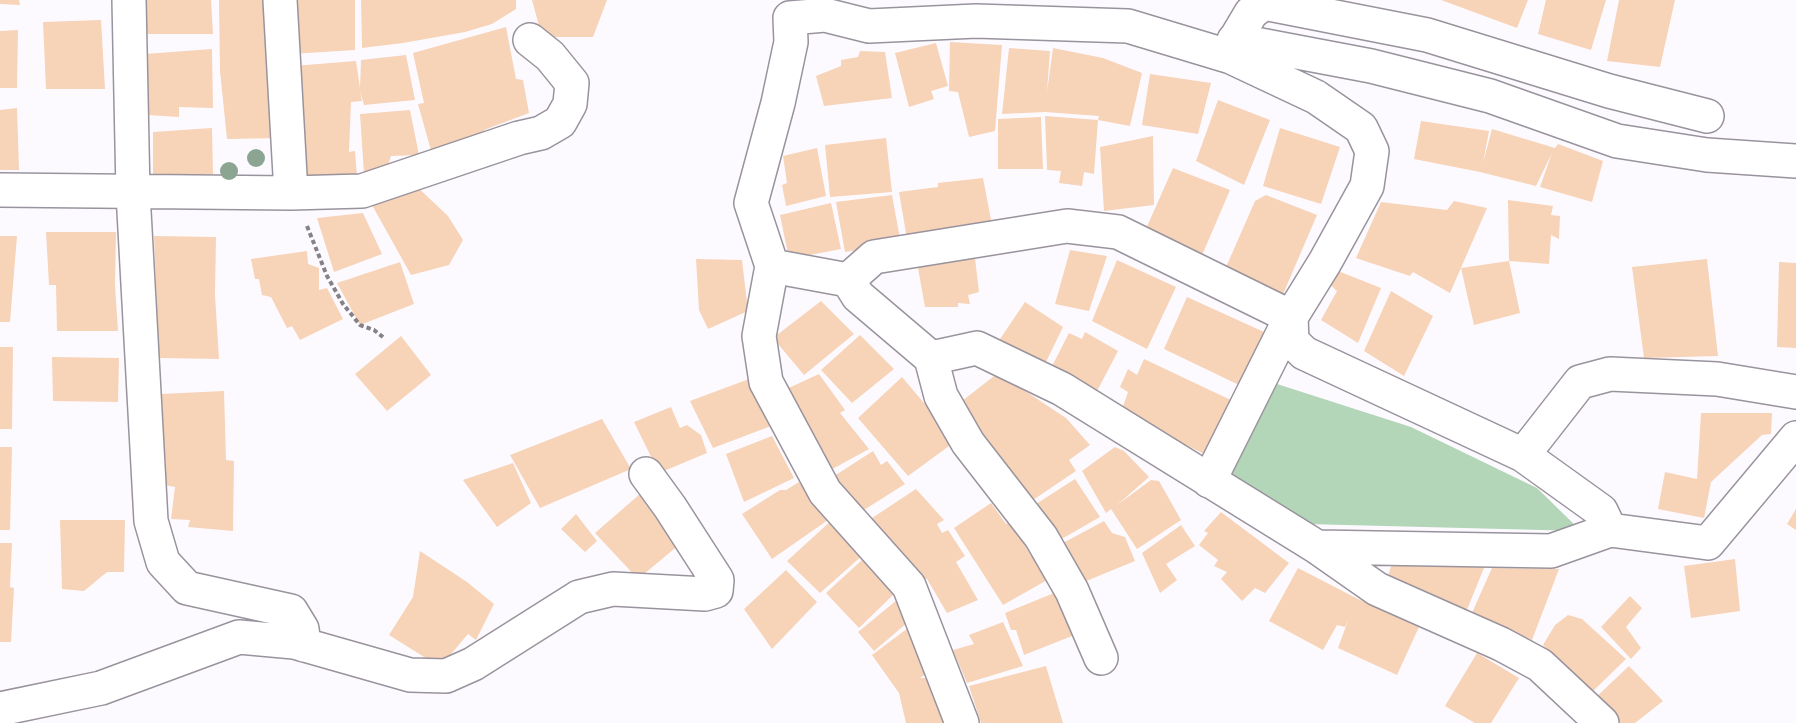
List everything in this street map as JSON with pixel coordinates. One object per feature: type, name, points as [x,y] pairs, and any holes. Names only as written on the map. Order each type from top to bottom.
[{"type":"street","points":[[129,0],[133,193],[151,521],[163,562],[187,588],[291,611],[302,629],[304,645]]},
{"type":"street","points":[[280,0],[291,193]]},
{"type":"street","points":[[1230,47],[1251,13],[1264,3],[1427,36],[1609,91],[1707,116]]},
{"type":"street","points":[[962,723],[909,586],[825,492],[766,382],[759,336],[772,266],[751,202],[778,103],[791,42],[787,9],[825,15],[869,26],[976,21],[1128,26],[1230,47],[1371,66],[1491,96],[1617,141],[1707,155],[1796,161]]},
{"type":"street","points":[[0,190],[133,193],[362,191],[519,138],[541,134],[560,122],[570,104],[572,83],[550,56],[530,40]]},
{"type":"street","points":[[1209,481],[1291,317],[1325,262],[1367,186],[1372,151],[1361,128],[1316,98],[1230,47]]},
{"type":"street","points":[[848,280],[874,257],[1067,226],[1118,232],[1291,317]]},
{"type":"street","points":[[772,266],[848,280],[858,296],[931,358],[941,396],[962,434],[1041,537],[1072,591],[1101,658]]},
{"type":"street","points":[[1291,317],[1292,341],[1304,353],[1523,455],[1601,511],[1610,530]]},
{"type":"street","points":[[931,358],[976,348],[1062,389],[1317,547],[1377,589],[1501,644],[1540,665],[1602,723]]},
{"type":"street","points":[[1523,455],[1580,382],[1610,374],[1717,379],[1796,392]]},
{"type":"street","points":[[1317,547],[1551,551],[1610,530],[1708,543],[1796,438]]},
{"type":"street","points":[[0,709],[101,688],[240,638],[294,642],[410,675],[446,676],[473,664],[579,597],[613,589],[705,594],[716,591],[717,579],[646,474]]},
{"type":"path","points":[[291,193],[327,276],[343,304],[360,325],[374,330],[383,337]]},
{"type":"green space","points":[[1274,383],[1411,427],[1537,488],[1581,531],[1306,524],[1227,472]]},
{"type":"building","points":[[0,0],[19,0],[20,5],[0,4]]},
{"type":"building","points":[[142,0],[211,0],[213,34],[142,34]]},
{"type":"building","points":[[219,0],[269,0],[282,138],[227,139],[220,71]]},
{"type":"building","points":[[287,0],[355,0],[355,50],[291,54]]},
{"type":"building","points":[[361,0],[516,0],[516,9],[492,24],[465,32],[362,48]]},
{"type":"building","points":[[532,0],[607,0],[593,37],[542,37]]},
{"type":"building","points":[[1441,0],[1528,0],[1517,28]]},
{"type":"building","points":[[1546,0],[1606,0],[1591,50],[1538,34]]},
{"type":"building","points":[[1619,0],[1675,0],[1660,67],[1607,61]]},
{"type":"building","points":[[101,20],[105,89],[46,89],[43,22]]},
{"type":"building","points":[[506,27],[516,79],[523,80],[529,113],[484,130],[486,140],[432,154],[418,104],[424,103],[413,53]]},
{"type":"building","points":[[18,30],[17,88],[0,88],[0,31]]},
{"type":"building","points":[[950,42],[1002,45],[995,131],[969,137],[958,92],[949,91]]},
{"type":"building","points":[[936,43],[948,86],[931,91],[934,99],[909,107],[895,53]]},
{"type":"building","points":[[1009,48],[1050,51],[1047,92],[1053,48],[1103,58],[1142,73],[1130,126],[1098,120],[1099,116],[1045,112],[1002,114]]},
{"type":"building","points":[[212,49],[213,108],[179,107],[179,117],[147,115],[145,54]]},
{"type":"building","points":[[860,51],[885,52],[892,98],[824,106],[816,76],[841,66],[841,60],[858,57]]},
{"type":"building","points":[[406,55],[415,100],[364,105],[360,90],[362,101],[351,102],[349,152],[355,151],[357,176],[298,185],[293,66],[356,61],[360,88],[361,60]]},
{"type":"building","points":[[1150,74],[1211,83],[1198,134],[1142,125]]},
{"type":"building","points":[[1218,100],[1270,120],[1244,185],[1196,161]]},
{"type":"building","points":[[17,108],[19,170],[0,170],[0,110]]},
{"type":"building","points":[[410,110],[419,155],[391,156],[386,172],[364,174],[360,114]]},
{"type":"building","points":[[1045,116],[1098,120],[1094,174],[1084,172],[1082,186],[1059,183],[1061,171],[1047,170]]},
{"type":"building","points":[[1041,117],[1043,169],[998,169],[998,119]]},
{"type":"building","points":[[1421,121],[1489,131],[1483,163],[1492,129],[1555,148],[1558,144],[1603,161],[1592,202],[1540,187],[1552,153],[1536,186],[1414,159]]},
{"type":"building","points":[[212,128],[213,174],[153,175],[153,132]]},
{"type":"building","points":[[1280,128],[1340,147],[1321,204],[1263,186]]},
{"type":"building","points":[[1153,136],[1154,205],[1104,211],[1100,147]]},
{"type":"building","points":[[886,138],[892,192],[830,197],[825,145]]},
{"type":"building","points":[[817,148],[826,196],[786,206],[782,185],[787,183],[783,156]]},
{"type":"building","points":[[1173,168],[1230,190],[1200,260],[1145,231]]},
{"type":"building","points":[[983,178],[992,225],[907,239],[899,192],[938,187],[938,183]]},
{"type":"building","points":[[413,183],[448,216],[463,240],[449,265],[411,275],[372,205]]},
{"type":"building","points":[[892,195],[901,244],[845,252],[836,202]]},
{"type":"building","points":[[1266,195],[1317,215],[1281,299],[1223,274],[1255,201]]},
{"type":"building","points":[[1508,200],[1553,206],[1551,215],[1560,216],[1559,239],[1551,235],[1549,264],[1509,261]]},
{"type":"building","points":[[1454,201],[1487,208],[1450,293],[1413,272],[1410,276],[1356,258],[1381,202],[1447,210]]},
{"type":"building","points":[[831,203],[841,249],[789,259],[780,215]]},
{"type":"building","points":[[363,213],[382,254],[334,272],[317,218]]},
{"type":"building","points":[[46,232],[116,232],[115,285],[118,331],[57,331],[56,285],[49,285]]},
{"type":"building","points":[[0,236],[17,236],[10,322],[0,322]]},
{"type":"building","points":[[154,236],[216,237],[215,295],[219,359],[159,358]]},
{"type":"building","points":[[974,250],[979,292],[968,295],[970,304],[958,303],[958,307],[925,307],[916,257]]},
{"type":"building","points":[[1070,250],[1107,256],[1089,311],[1055,304]]},
{"type":"building","points":[[307,251],[308,264],[319,268],[319,290],[327,288],[343,319],[300,340],[292,326],[287,328],[271,297],[262,295],[259,279],[255,279],[251,259]]},
{"type":"building","points":[[696,259],[742,260],[748,311],[708,329],[699,310]]},
{"type":"building","points":[[1707,259],[1718,356],[1644,358],[1632,267]]},
{"type":"building","points":[[1117,260],[1176,287],[1147,349],[1092,321]]},
{"type":"building","points":[[1509,261],[1520,313],[1474,325],[1461,268]]},
{"type":"building","points":[[400,262],[414,304],[360,325],[337,283]]},
{"type":"building","points":[[1779,262],[1796,263],[1796,348],[1777,347]]},
{"type":"building","points":[[1338,271],[1381,288],[1358,343],[1321,320],[1337,291],[1328,283]]},
{"type":"building","points":[[1391,291],[1433,316],[1404,376],[1364,351]]},
{"type":"building","points":[[1187,297],[1264,332],[1239,385],[1164,349]]},
{"type":"building","points":[[821,301],[854,334],[804,375],[773,338]]},
{"type":"building","points":[[1025,302],[1063,327],[1044,366],[998,342]]},
{"type":"building","points":[[1085,332],[1118,351],[1095,395],[1050,370],[1069,333],[1082,339]]},
{"type":"building","points":[[860,335],[894,369],[852,403],[821,370]]},
{"type":"building","points":[[401,336],[431,375],[387,411],[355,374]]},
{"type":"building","points":[[0,347],[13,347],[12,429],[0,429]]},
{"type":"building","points":[[52,357],[119,358],[118,402],[53,401]]},
{"type":"building","points":[[1144,359],[1233,401],[1206,455],[1121,412],[1128,392],[1120,387],[1128,369],[1137,375]]},
{"type":"building","points":[[998,373],[1066,418],[1090,445],[1069,460],[1076,471],[1030,502],[953,408]]},
{"type":"building","points":[[819,374],[845,410],[840,413],[869,449],[827,472],[780,392]]},
{"type":"building","points":[[902,377],[956,441],[908,476],[858,418]]},
{"type":"building","points":[[749,379],[771,426],[713,448],[690,401]]},
{"type":"building","points":[[224,391],[226,460],[234,461],[233,531],[188,527],[190,520],[171,519],[175,487],[164,485],[166,460],[163,461],[161,394]]},
{"type":"building","points":[[671,407],[680,428],[687,425],[701,435],[707,453],[659,473],[634,422]]},
{"type":"building","points":[[1701,413],[1772,413],[1771,434],[1762,435],[1711,482],[1704,518],[1658,509],[1665,472],[1697,479]]},
{"type":"building","points":[[602,419],[631,469],[540,508],[510,455]]},
{"type":"building","points":[[772,436],[794,478],[744,502],[726,454]]},
{"type":"building","points":[[0,447],[12,447],[10,530],[0,530]]},
{"type":"building","points":[[1115,447],[1124,451],[1149,477],[1117,505],[1151,480],[1159,481],[1181,520],[1137,549],[1111,509],[1106,513],[1082,471]]},
{"type":"building","points":[[873,451],[881,465],[887,461],[905,484],[856,515],[828,480]]},
{"type":"building","points":[[513,463],[531,503],[497,527],[463,480]]},
{"type":"building","points":[[1075,479],[1100,517],[1058,541],[1036,504]]},
{"type":"building","points":[[799,482],[828,520],[772,559],[742,514],[780,490],[786,490]]},
{"type":"building","points":[[916,489],[944,520],[937,524],[942,533],[948,530],[965,556],[956,562],[978,600],[947,613],[927,579],[918,577],[898,548],[869,520]]},
{"type":"building","points":[[640,494],[680,544],[638,579],[595,533]]},
{"type":"building","points":[[991,503],[1006,524],[1011,521],[1031,556],[1036,553],[1049,579],[1003,605],[954,528]]},
{"type":"building","points":[[1796,509],[1796,530],[1787,524]]},
{"type":"building","points":[[1221,512],[1289,563],[1265,593],[1255,588],[1242,601],[1221,579],[1227,572],[1214,566],[1218,560],[1199,545],[1208,533],[1204,531]]},
{"type":"building","points":[[576,514],[597,541],[585,552],[561,529]]},
{"type":"building","points":[[833,519],[864,554],[820,593],[787,561]]},
{"type":"building","points":[[60,520],[125,520],[124,572],[107,572],[84,591],[62,589]]},
{"type":"building","points":[[1104,521],[1112,533],[1125,537],[1135,561],[1079,584],[1063,543]]},
{"type":"building","points":[[1181,525],[1195,546],[1166,564],[1177,580],[1160,593],[1142,553]]},
{"type":"building","points":[[0,543],[12,543],[10,587],[14,588],[11,642],[0,642]]},
{"type":"building","points":[[420,551],[467,582],[494,604],[476,640],[468,634],[440,667],[389,635],[413,597]]},
{"type":"building","points":[[1394,554],[1486,563],[1464,617],[1387,581]]},
{"type":"building","points":[[863,559],[895,593],[859,628],[826,593]]},
{"type":"building","points":[[1735,559],[1740,611],[1691,618],[1684,566]]},
{"type":"building","points":[[1298,568],[1419,627],[1397,675],[1338,648],[1349,618],[1345,627],[1337,625],[1323,650],[1269,621]]},
{"type":"building","points":[[1492,568],[1559,569],[1532,640],[1471,615]]},
{"type":"building","points":[[786,570],[817,602],[772,649],[744,609]]},
{"type":"building","points":[[1059,591],[1077,634],[1024,655],[1016,630],[1011,630],[1005,613]]},
{"type":"building","points":[[1630,596],[1642,608],[1626,627],[1641,648],[1631,659],[1601,627]]},
{"type":"building","points":[[897,600],[914,617],[874,651],[858,632]]},
{"type":"building","points":[[1568,615],[1582,619],[1626,659],[1590,694],[1543,645],[1555,625]]},
{"type":"building","points":[[916,622],[937,666],[920,678],[943,678],[954,723],[906,723],[899,693],[872,655]]},
{"type":"building","points":[[1003,622],[1023,666],[967,683],[953,650],[974,644],[969,635]]},
{"type":"building","points":[[1477,653],[1519,678],[1491,723],[1475,723],[1445,706]]},
{"type":"building","points":[[1046,666],[1063,723],[981,723],[969,686]]},
{"type":"building","points":[[1629,666],[1663,701],[1635,723],[1614,723],[1593,700]]}]
